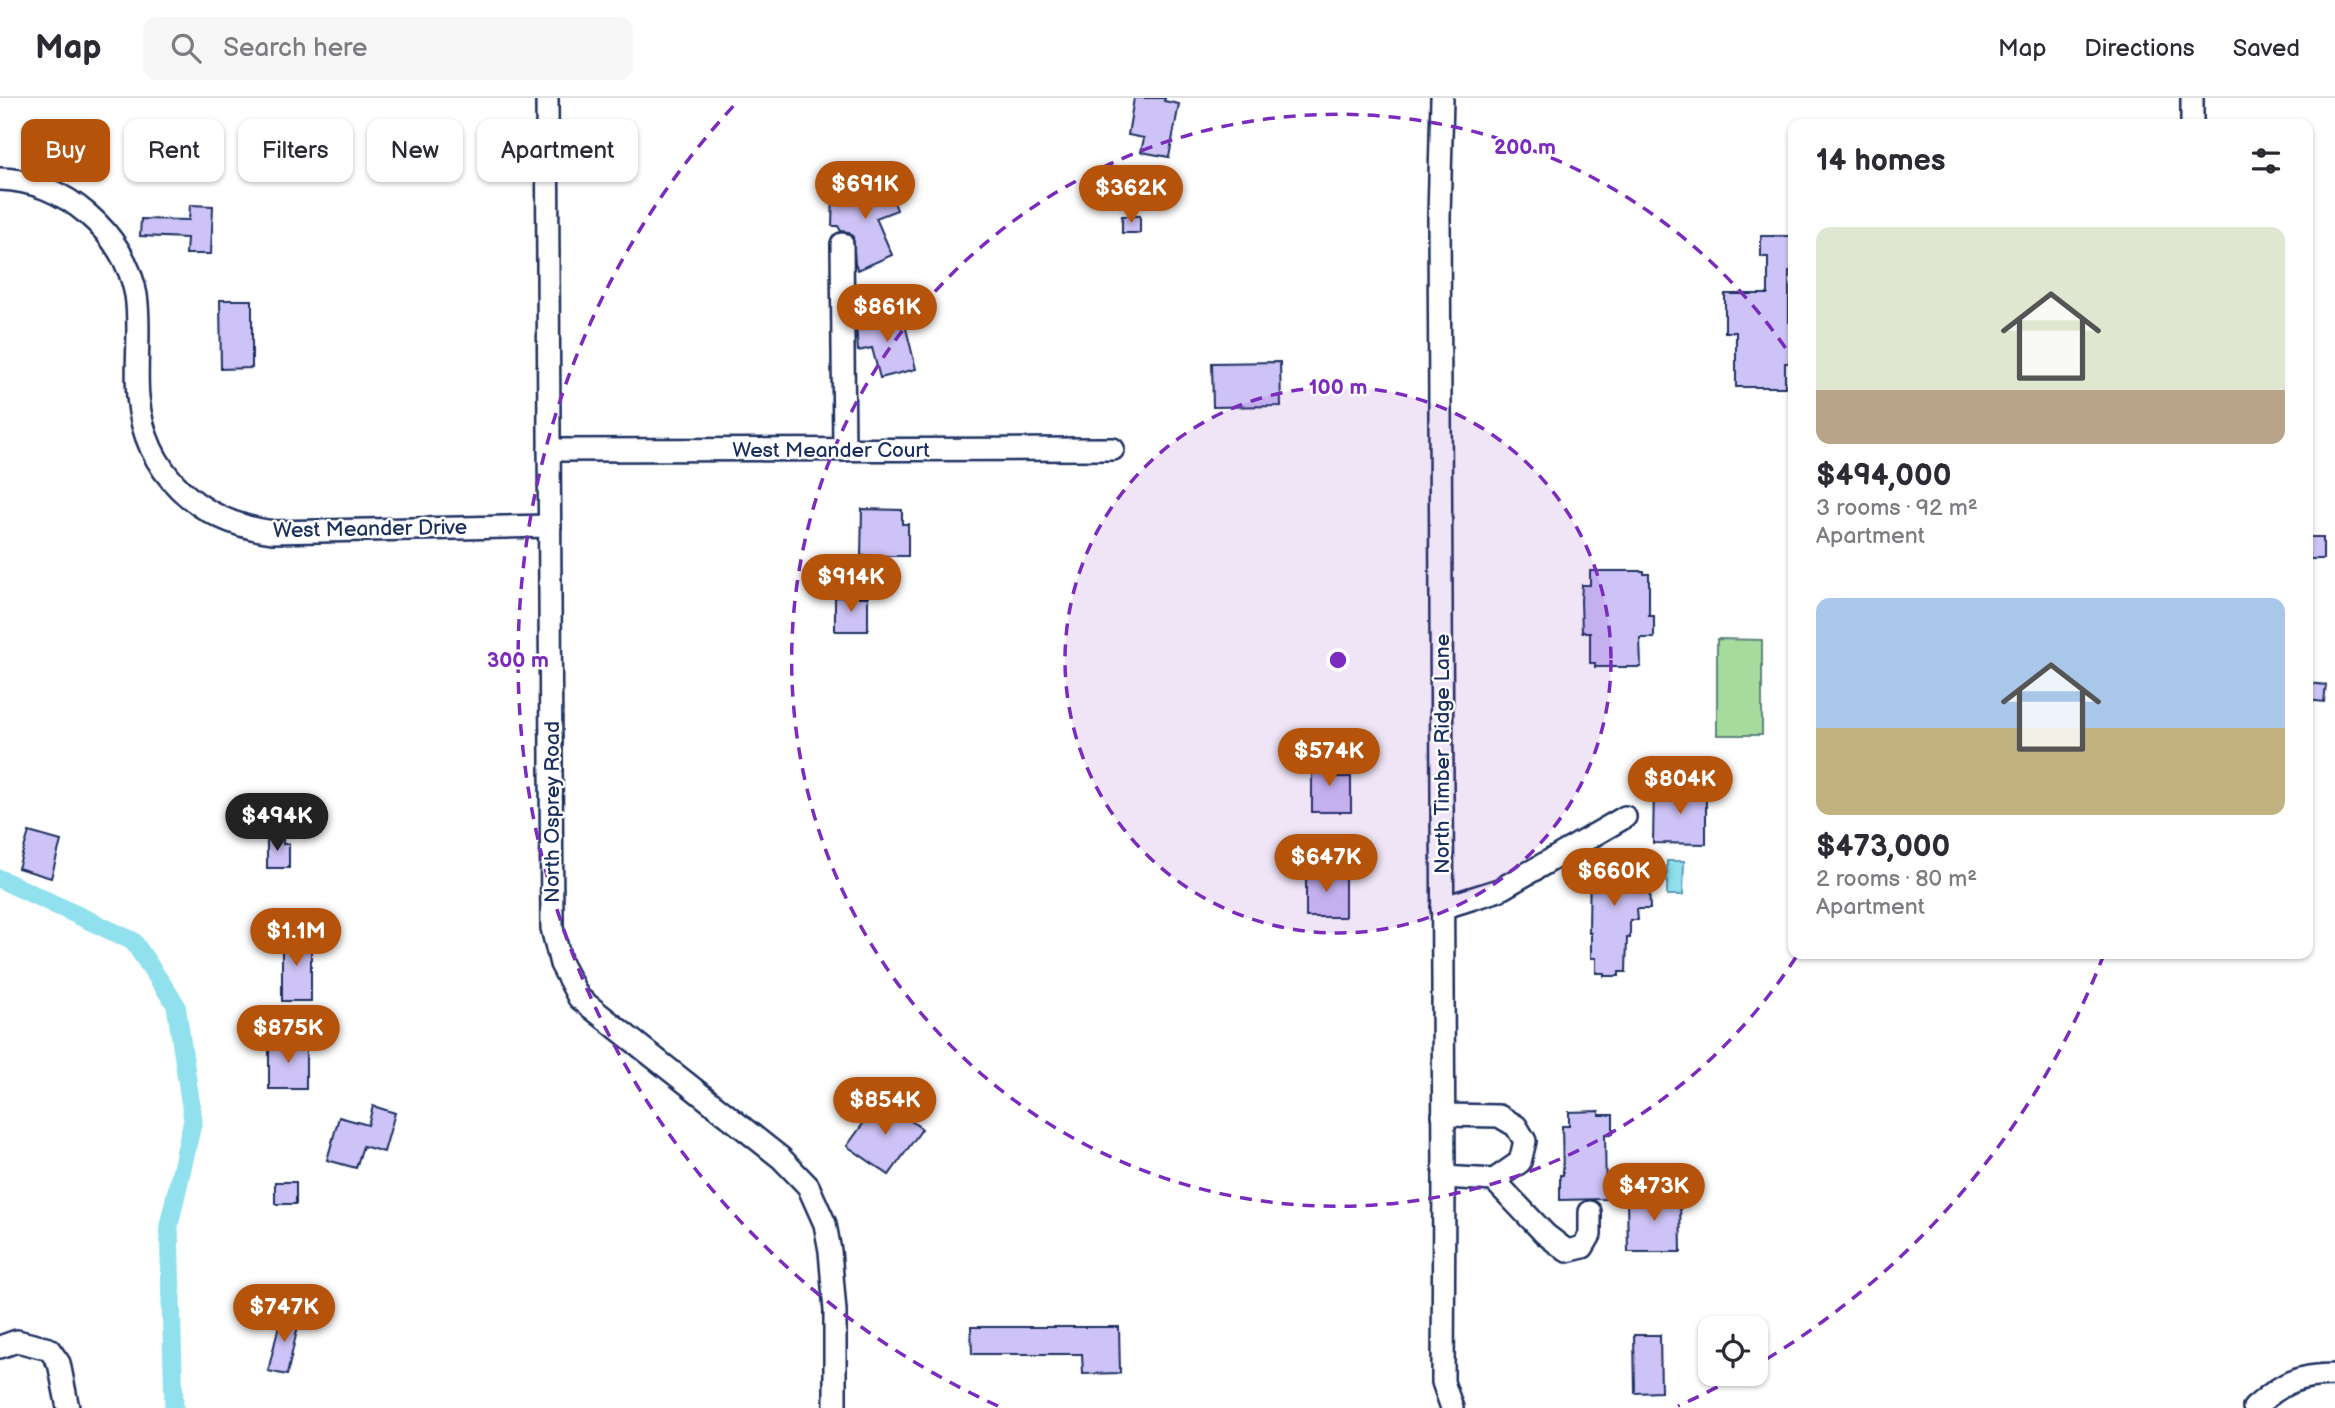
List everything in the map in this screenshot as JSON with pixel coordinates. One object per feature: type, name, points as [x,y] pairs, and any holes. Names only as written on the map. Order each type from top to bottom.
[{"type":"street","name":"North Osprey Road","points":[[547,98],[552,928],[561,964],[579,998],[781,1158],[808,1186],[825,1224],[831,1251],[835,1311],[835,1408]]},
{"type":"street","name":"North Timber Ridge Lane","points":[[1442,98],[1439,244],[1443,1382],[1452,1408]]},
{"type":"street","points":[[2192,98],[2192,119]]},
{"type":"street","name":"West Meander Drive","points":[[0,179],[45,188],[77,205],[105,231],[123,258],[135,295],[138,396],[141,418],[152,451],[174,485],[210,513],[251,528],[273,531],[550,526]]},
{"type":"street","points":[[842,244],[844,450]]},
{"type":"street","name":"West Meander Court","points":[[549,450],[1113,449]]},
{"type":"street","points":[[1443,908],[1499,890],[1625,817]]},
{"type":"street","points":[[1443,1115],[1499,1116],[1516,1126],[1525,1141],[1520,1162],[1494,1180],[1444,1177]]},
{"type":"street","points":[[1494,1180],[1545,1234],[1567,1251],[1583,1247],[1590,1235],[1590,1212]]},
{"type":"street","points":[[0,1347],[17,1341],[49,1349],[59,1363],[68,1408]]},
{"type":"street","points":[[2254,1408],[2281,1385],[2315,1375],[2335,1375]]},
{"type":"green space","points":[[1717,639],[1762,640],[1762,735],[1717,735]]},
{"type":"water","points":[[1667,861],[1684,861],[1683,895],[1667,895]]},
{"type":"building","points":[[1134,98],[1165,98],[1164,101],[1179,104],[1169,157],[1141,152],[1144,138],[1128,135]]},
{"type":"building","points":[[885,179],[897,210],[876,218],[892,255],[858,270],[853,237],[848,232],[841,231],[838,226],[832,226],[833,192],[869,192],[866,186]]},
{"type":"building","points":[[190,205],[213,206],[211,254],[186,254],[187,238],[140,236],[141,219],[189,220]]},
{"type":"building","points":[[1122,216],[1140,216],[1140,233],[1122,233]]},
{"type":"building","points":[[1761,236],[1788,236],[1788,363],[1785,363],[1785,387],[1736,387],[1736,332],[1725,332],[1725,294],[1768,294],[1768,257],[1761,257]]},
{"type":"building","points":[[220,300],[252,300],[252,368],[221,369]]},
{"type":"building","points":[[902,312],[916,369],[880,378],[872,348],[858,351],[856,324]]},
{"type":"building","points":[[1280,362],[1281,406],[1213,407],[1212,363]]},
{"type":"building","points":[[862,509],[902,510],[902,524],[908,524],[908,556],[861,556]]},
{"type":"building","points":[[2313,537],[2323,537],[2323,559],[2313,559]]},
{"type":"building","points":[[1590,571],[1644,571],[1644,574],[1649,574],[1649,616],[1654,616],[1654,638],[1640,638],[1641,667],[1595,667],[1595,663],[1590,663],[1590,632],[1582,632],[1581,601],[1582,585],[1590,585]]},
{"type":"building","points":[[835,597],[868,597],[868,631],[835,631]]},
{"type":"building","points":[[2313,684],[2326,685],[2324,702],[2313,701]]},
{"type":"building","points":[[1312,757],[1335,757],[1335,777],[1351,777],[1351,812],[1312,812]]},
{"type":"building","points":[[1654,787],[1706,788],[1706,844],[1653,843]]},
{"type":"building","points":[[29,832],[61,841],[51,878],[18,868]]},
{"type":"building","points":[[267,836],[283,836],[283,844],[289,844],[289,868],[267,868]]},
{"type":"building","points":[[1638,852],[1638,882],[1649,882],[1650,909],[1637,909],[1638,920],[1630,920],[1626,972],[1619,972],[1619,976],[1604,976],[1604,973],[1596,973],[1596,958],[1591,958],[1590,854]]},
{"type":"building","points":[[1306,871],[1345,871],[1345,917],[1306,917]]},
{"type":"building","points":[[282,935],[311,935],[311,1001],[282,1001]]},
{"type":"building","points":[[269,1041],[306,1041],[306,1089],[269,1089]]},
{"type":"building","points":[[881,1099],[922,1129],[889,1175],[847,1146]]},
{"type":"building","points":[[373,1106],[395,1113],[384,1152],[363,1146],[356,1168],[327,1160],[339,1117],[368,1125]]},
{"type":"building","points":[[1599,1111],[1599,1115],[1613,1115],[1613,1134],[1605,1134],[1606,1199],[1560,1200],[1560,1175],[1563,1175],[1562,1126],[1569,1126],[1569,1112]]},
{"type":"building","points":[[275,1182],[296,1182],[296,1204],[275,1204]]},
{"type":"building","points":[[1642,1187],[1665,1187],[1665,1199],[1680,1199],[1681,1252],[1628,1252],[1627,1200],[1642,1200]]},
{"type":"building","points":[[282,1313],[300,1317],[287,1375],[268,1371]]},
{"type":"building","points":[[971,1327],[1119,1327],[1120,1373],[1083,1374],[1082,1354],[972,1354]]},
{"type":"building","points":[[1634,1335],[1660,1335],[1661,1392],[1635,1393]]},
{"type":"waterway","points":[[0,879],[133,941],[176,1005],[193,1120],[169,1225],[174,1408]]}]
